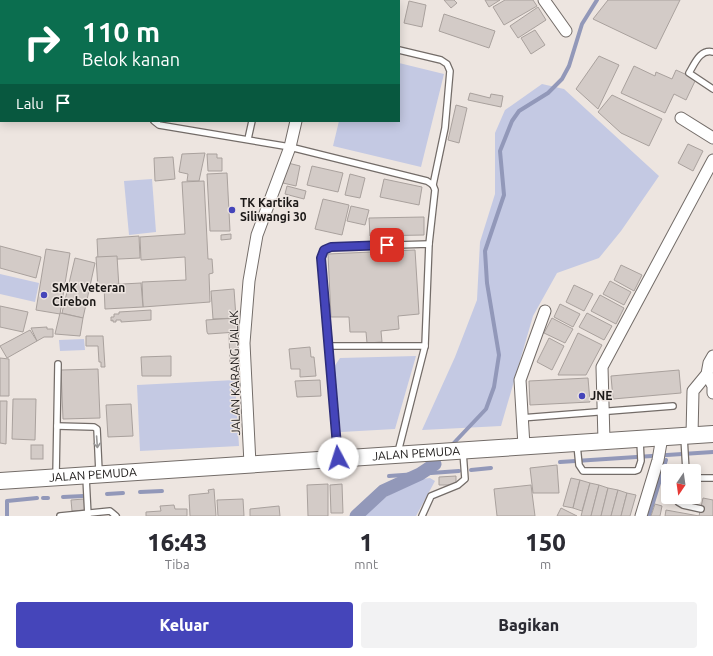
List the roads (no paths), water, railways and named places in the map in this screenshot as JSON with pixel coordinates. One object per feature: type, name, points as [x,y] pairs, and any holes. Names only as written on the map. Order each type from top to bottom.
[{"type":"street","points":[[544,0],[566,31]]},
{"type":"street","points":[[681,118],[713,138]]},
{"type":"street","name":"JALAN KARANG JALAK","points":[[250,464],[244,343],[249,281],[257,235],[290,147],[296,122]]},
{"type":"street","points":[[604,441],[602,367],[713,160]]},
{"type":"street","points":[[524,446],[521,418],[520,380],[544,311]]},
{"type":"street","points":[[687,441],[693,391],[707,374],[709,363],[713,356]]},
{"type":"street","points":[[707,374],[713,393]]},
{"type":"street","name":"JALAN PEMUDA","points":[[0,481],[604,441],[660,449],[713,434]]},
{"type":"street","points":[[641,516],[660,449]]},
{"type":"lane","points":[[400,50],[441,60],[447,64],[451,77],[445,128],[433,185],[435,190],[429,244],[425,346],[401,454]]},
{"type":"lane","points":[[713,52],[707,50],[702,52],[689,74],[713,89]]},
{"type":"lane","points":[[155,122],[159,125],[290,147],[417,178],[433,185]]},
{"type":"lane","points":[[248,139],[252,122]]},
{"type":"lane","points":[[338,458],[321,258],[324,250],[331,247],[429,244]]},
{"type":"lane","points":[[329,346],[425,346]]},
{"type":"lane","points":[[56,477],[58,364]]},
{"type":"lane","points":[[521,418],[673,406]]},
{"type":"lane","points":[[57,426],[94,427],[97,429],[88,514]]},
{"type":"lane","points":[[685,464],[687,441]]},
{"type":"lane","points":[[577,443],[578,462],[585,471],[638,470],[641,461],[640,446]]},
{"type":"lane","points":[[422,516],[431,496],[458,485],[465,479],[458,450]]},
{"type":"lane","points":[[701,478],[713,478]]},
{"type":"lane","points":[[681,504],[701,509]]},
{"type":"lane","points":[[60,516],[110,511],[116,516]]},
{"type":"waterway","points":[[451,446],[486,409],[494,387],[499,355],[487,283],[485,251],[504,195],[500,151],[512,121],[519,111],[548,93],[562,79],[569,66],[582,24],[597,0]]},
{"type":"waterway","points":[[560,462],[713,452]]},
{"type":"waterway","points":[[435,464],[441,457]]},
{"type":"waterway","points":[[649,516],[666,460]]},
{"type":"waterway","points":[[356,516],[383,491],[420,474],[435,464]]},
{"type":"waterway","points":[[471,470],[491,468]]},
{"type":"waterway","points":[[389,476],[459,471]]},
{"type":"waterway","points":[[140,492],[162,491]]},
{"type":"waterway","points":[[107,494],[123,493]]},
{"type":"waterway","points":[[63,497],[84,496]]},
{"type":"waterway","points":[[7,516],[7,501],[37,498]]},
{"type":"waterway","points":[[43,498],[48,498]]},
{"type":"place","name":"TK Kartika Siliwangi 30","points":[[232,210]]},
{"type":"place","name":"SMK Veteran Cirebon","points":[[44,295]]},
{"type":"place","name":"JNE","points":[[582,396]]}]
